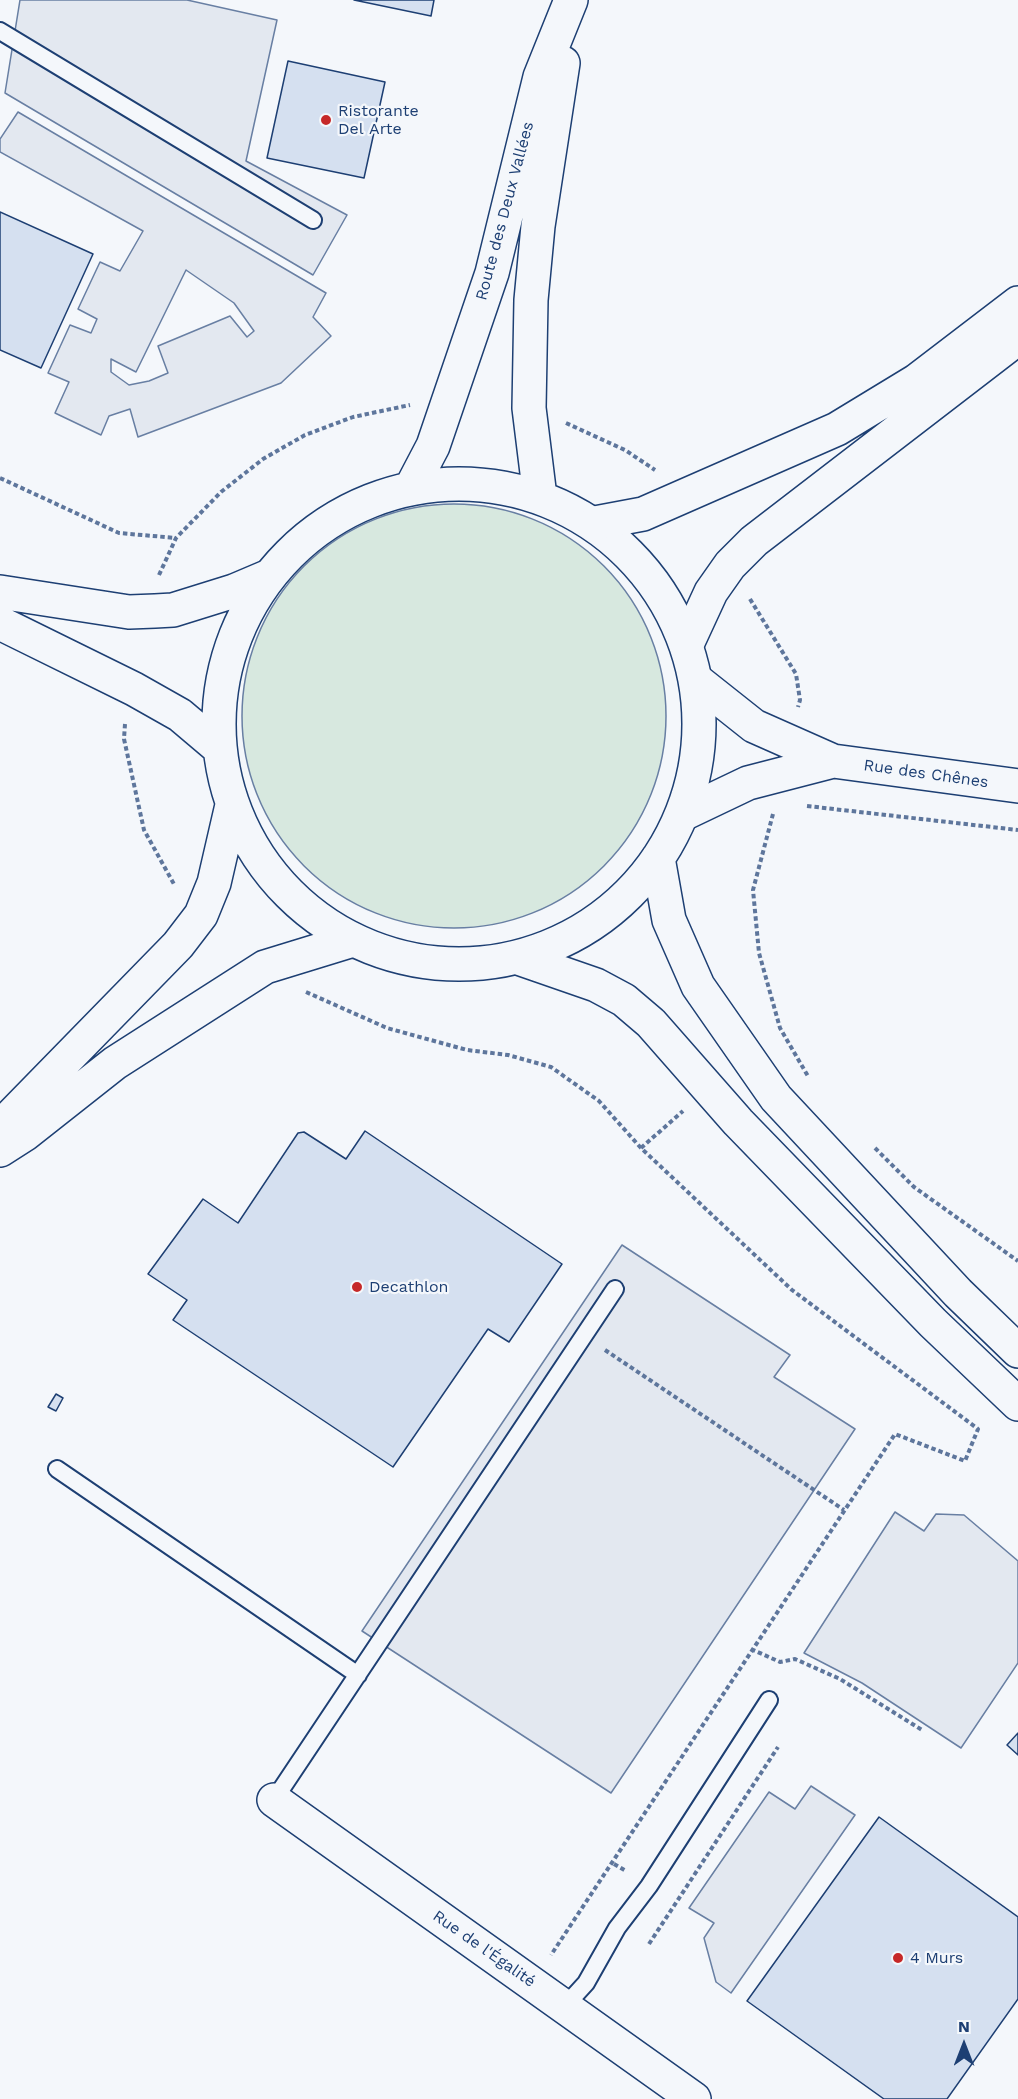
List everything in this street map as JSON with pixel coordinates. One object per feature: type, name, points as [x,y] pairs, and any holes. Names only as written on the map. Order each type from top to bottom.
[{"type":"main road","name":"Route des Deux Vallées","points":[[411,488],[433,446],[492,273],[540,77],[571,0]]},
{"type":"main road","name":"Route des Deux Vallées","points":[[540,496],[529,408],[531,300],[538,226],[571,0]]},
{"type":"main road","points":[[595,523],[643,514],[837,429],[916,381],[1018,303]]},
{"type":"main road","points":[[687,644],[711,592],[730,565],[754,541],[1018,338]]},
{"type":"main road","points":[[468,484],[497,486],[540,496],[561,504],[595,523],[644,570],[676,618],[687,644],[696,680],[700,729],[698,758],[683,814],[673,838],[626,898],[599,919],[570,937],[521,959],[472,964],[438,963],[404,957],[352,940],[312,914],[286,891],[264,865],[246,836],[232,805],[219,748],[219,704],[224,671],[234,638],[267,577],[307,537],[356,506],[411,488],[468,484]]},
{"type":"main road","points":[[0,592],[129,612],[173,610],[234,591],[267,577]]},
{"type":"main road","points":[[0,623],[134,689],[180,715],[219,748]]},
{"type":"main road","points":[[696,680],[754,726],[786,759]]},
{"type":"main road","name":"Rue des Chênes","points":[[683,814],[748,783],[786,759],[833,761],[1018,786]]},
{"type":"main road","points":[[0,1132],[12,1115],[178,945],[201,915],[214,883],[232,805]]},
{"type":"main road","points":[[658,858],[669,920],[698,986],[770,1090],[958,1293],[1018,1351]]},
{"type":"main road","points":[[0,1150],[25,1134],[115,1063],[265,967],[294,956],[352,940]]},
{"type":"main road","points":[[521,959],[596,985],[624,1000],[651,1023],[738,1122],[924,1314],[1018,1404]]},
{"type":"main road","name":"Rue de l'Égalité","points":[[274,1800],[694,2099]]},
{"type":"lane","points":[[0,31],[312,220]]},
{"type":"lane","points":[[274,1800],[615,1289]]},
{"type":"lane","points":[[57,1469],[358,1675]]},
{"type":"lane","points":[[566,2006],[586,1983],[617,1928],[649,1886],[769,1700]]},
{"type":"path","points":[[155,611],[159,575],[176,538],[221,492],[263,459],[305,435],[352,417],[449,398]]},
{"type":"path","points":[[529,408],[625,450],[689,494]]},
{"type":"path","points":[[0,478],[119,533],[176,538]]},
{"type":"path","points":[[730,565],[796,674],[800,700],[753,890],[759,953],[771,1006],[780,1028],[809,1079]]},
{"type":"path","points":[[134,689],[127,703],[124,739],[144,830],[169,879],[201,915]]},
{"type":"path","points":[[799,806],[1018,830]]},
{"type":"path","points":[[265,967],[305,992],[387,1028],[467,1050],[508,1055],[551,1067],[599,1101],[641,1148],[792,1290],[978,1430],[965,1461],[895,1434],[751,1649],[614,1864],[549,1958]]},
{"type":"path","points":[[873,1146],[914,1187],[1018,1261]]},
{"type":"path","points":[[584,1336],[844,1510]]},
{"type":"path","points":[[751,1649],[780,1662],[795,1659],[840,1679],[922,1730]]},
{"type":"path","points":[[649,1944],[778,1747]]},
{"type":"shaded area","points":[[20,0],[187,0],[277,20],[246,161],[347,215],[313,275],[5,93]]},
{"type":"shaded area","points":[[18,112],[326,293],[313,317],[331,336],[281,383],[138,437],[130,409],[109,416],[101,435],[55,413],[69,382],[48,373],[70,325],[91,333],[97,319],[78,309],[100,262],[120,271],[143,231],[0,152],[0,139]],"holes":[[[186,270],[234,303],[254,331],[247,337],[230,316],[158,346],[168,373],[149,381],[129,385],[111,372],[111,359],[136,372]]]},
{"type":"shaded area","points":[[454,504],[495,508],[535,520],[572,539],[604,566],[631,598],[650,635],[662,675],[666,716],[662,757],[650,797],[631,834],[604,866],[572,893],[535,912],[495,924],[454,928],[413,924],[373,912],[336,893],[304,866],[277,834],[258,797],[246,757],[242,716],[246,675],[258,635],[277,598],[304,566],[336,539],[373,520],[413,508]]},
{"type":"shaded area","points":[[622,1245],[790,1355],[774,1377],[855,1429],[611,1793],[362,1631]]},
{"type":"shaded area","points":[[895,1512],[924,1531],[936,1514],[964,1515],[1018,1561],[1018,1663],[961,1748],[862,1683],[804,1653]]},
{"type":"shaded area","points":[[811,1786],[855,1815],[731,1993],[716,1982],[704,1938],[714,1923],[689,1908],[769,1792],[795,1809]]},
{"type":"building","points":[[354,0],[434,0],[431,16]]},
{"type":"building","name":"Ristorante Del Arte","points":[[288,61],[385,82],[364,178],[267,158]]},
{"type":"building","points":[[0,212],[93,254],[41,368],[0,350]]},
{"type":"building","name":"Decathlon","points":[[365,1131],[562,1264],[509,1342],[488,1329],[393,1467],[173,1320],[187,1300],[148,1274],[203,1199],[238,1223],[298,1133],[304,1132],[346,1159]]},
{"type":"building","points":[[56,1394],[63,1398],[56,1411],[48,1407]]},
{"type":"building","points":[[1018,1733],[1018,1755],[1007,1745]]},
{"type":"building","name":"4 Murs","points":[[879,1817],[1018,1917],[1018,1999],[947,2099],[884,2099],[747,2001]]},
{"type":"place","name":"Ristorante Del Arte","points":[[326,120]]},
{"type":"place","name":"Decathlon","points":[[357,1287]]},
{"type":"place","name":"4 Murs","points":[[898,1958]]}]
